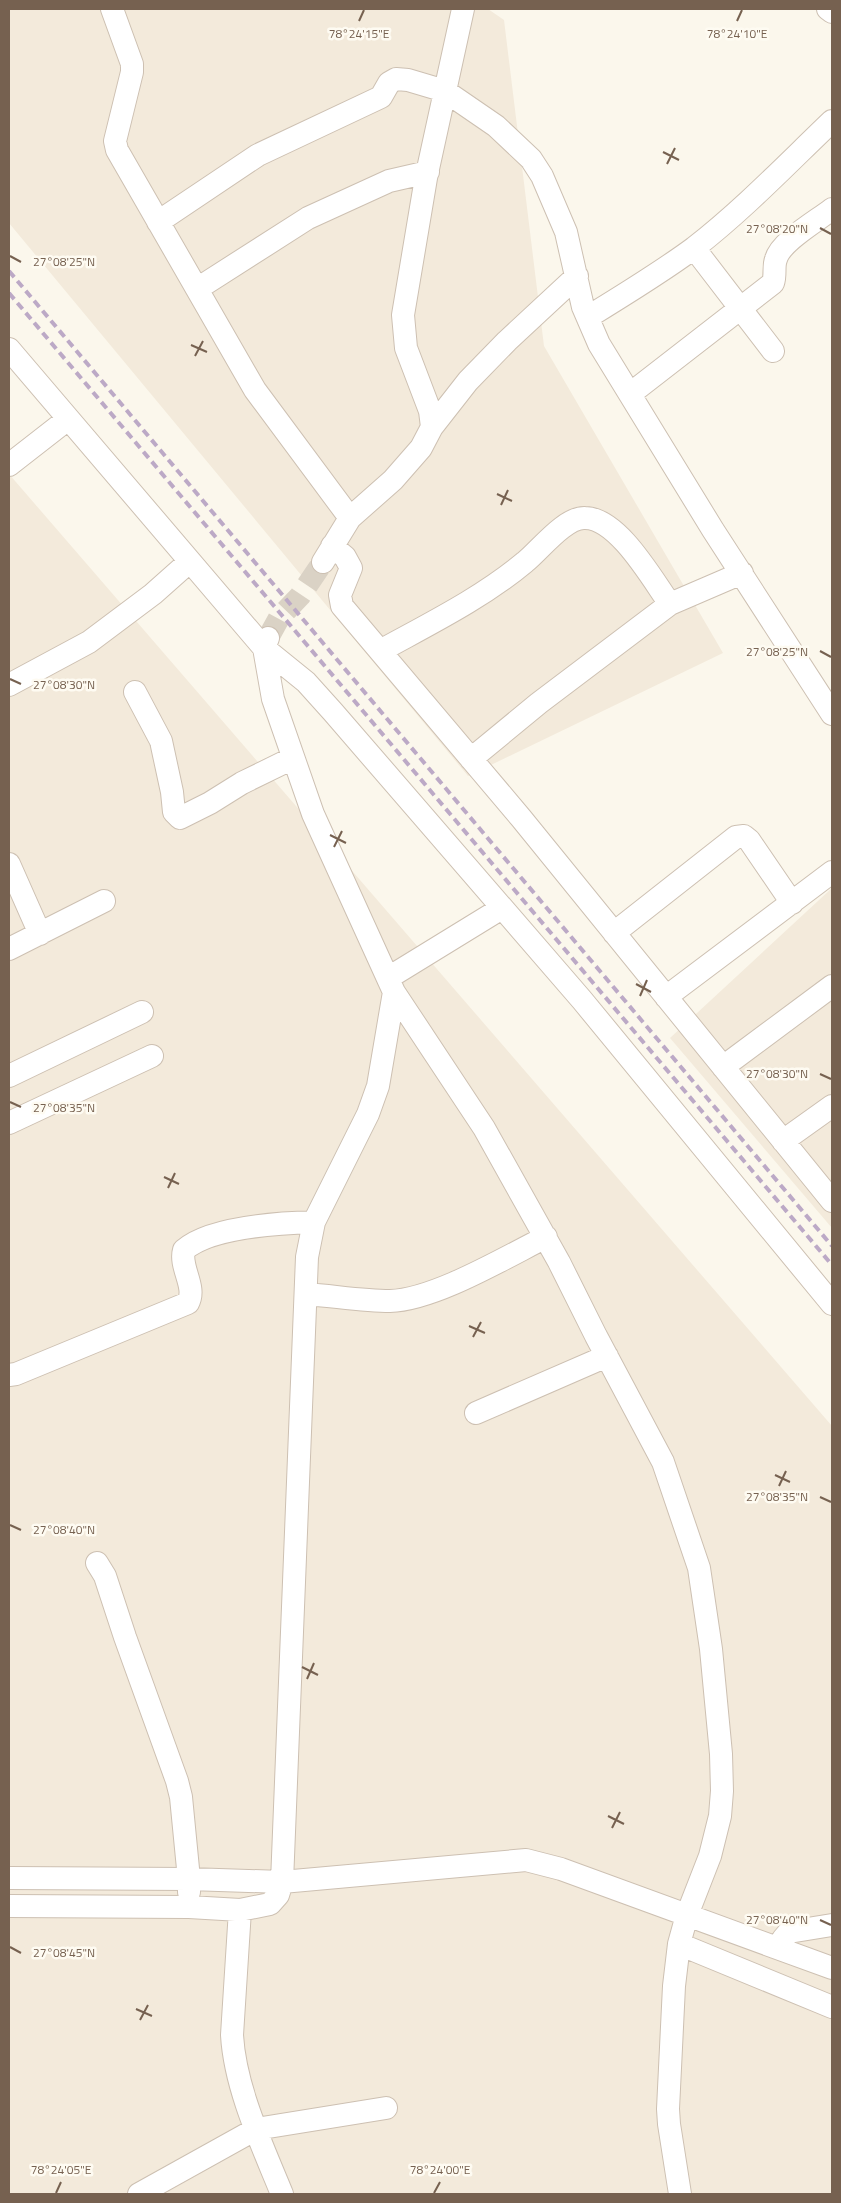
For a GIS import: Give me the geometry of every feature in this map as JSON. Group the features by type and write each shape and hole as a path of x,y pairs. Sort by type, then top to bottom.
{"street":[{"path":"112,9 132,64 132,72 115,141 117,150 255,390 350,518"},
{"path":"828,9 832,12"},
{"path":"432,427 430,412 406,348 403,332 404,315 428,172 460,10"},
{"path":"158,222 258,155 381,97 389,83 396,79 408,80 445,91 496,126 531,159 542,176 566,232 588,317 599,344 832,714"},
{"path":"588,317 694,248 725,222 832,121"},
{"path":"196,288 316,214 389,180 428,172"},
{"path":"630,394 774,282 776,257 786,245 832,209"},
{"path":"694,248 773,351"},
{"path":"577,276 507,341 474,375 432,427 421,448 393,480 350,518 327,554 345,557 351,568 340,595 342,606 521,818 832,1201"},
{"path":"9,348 189,562 306,682 582,1000 832,1304"},
{"path":"9,465 68,419"},
{"path":"380,651 510,575 551,538 573,521 584,517 599,521 614,530 670,604"},
{"path":"9,685 89,642 153,594 189,562"},
{"path":"471,759 539,703 670,604 742,572"},
{"path":"266,643 273,700 313,814 391,985 484,1128 546,1237 663,1462 684,1519 699,1568 704,1592 721,1754 722,1792 720,1816 710,1856 687,1915 679,1944 674,1986 668,2082 669,2124 680,2194"},
{"path":"135,692 162,741 174,812 180,818 210,803 242,783 293,758"},
{"path":"614,933 736,837 744,836 749,840 792,903"},
{"path":"9,864 40,934"},
{"path":"666,997 832,872"},
{"path":"9,949 104,901"},
{"path":"9,1906 189,1907 240,1910 270,1904 278,1895 282,1882 307,1257 314,1222 368,1114 378,1086 391,985 502,908"},
{"path":"722,1066 832,986"},
{"path":"9,1076 142,1012"},
{"path":"9,1123 152,1056"},
{"path":"783,1141 832,1106"},
{"path":"9,1375 16,1374 188,1303 191,1298 190,1286 182,1256 184,1250 194,1243 229,1232 272,1224 314,1222"},
{"path":"306,1294 392,1301 410,1298 476,1273 546,1237"},
{"path":"476,1413 607,1356"},
{"path":"98,1562 105,1576 128,1647 177,1781 189,1878 189,1907"},
{"path":"9,1878 189,1878 282,1882 526,1860 561,1869 832,1968"},
{"path":"240,1910 232,2035 233,2054 256,2129 282,2194"},
{"path":"782,1949 784,1940 789,1932 832,1925"},
{"path":"679,1944 832,2007"},
{"path":"139,2194 256,2129 386,2108"}],"shaded area":[{"path":"9,9 488,9 504,20 544,346 723,653 468,776 9,223"},
{"path":"9,474 832,1426 832,2194 9,2194"},
{"path":"832,888 832,1228 670,1038"}],"tunnel":[{"path":"268,638 279,618 300,596 323,562"}],"railway":[{"path":"9,271 832,1246"},
{"path":"9,293 832,1265"}]}
